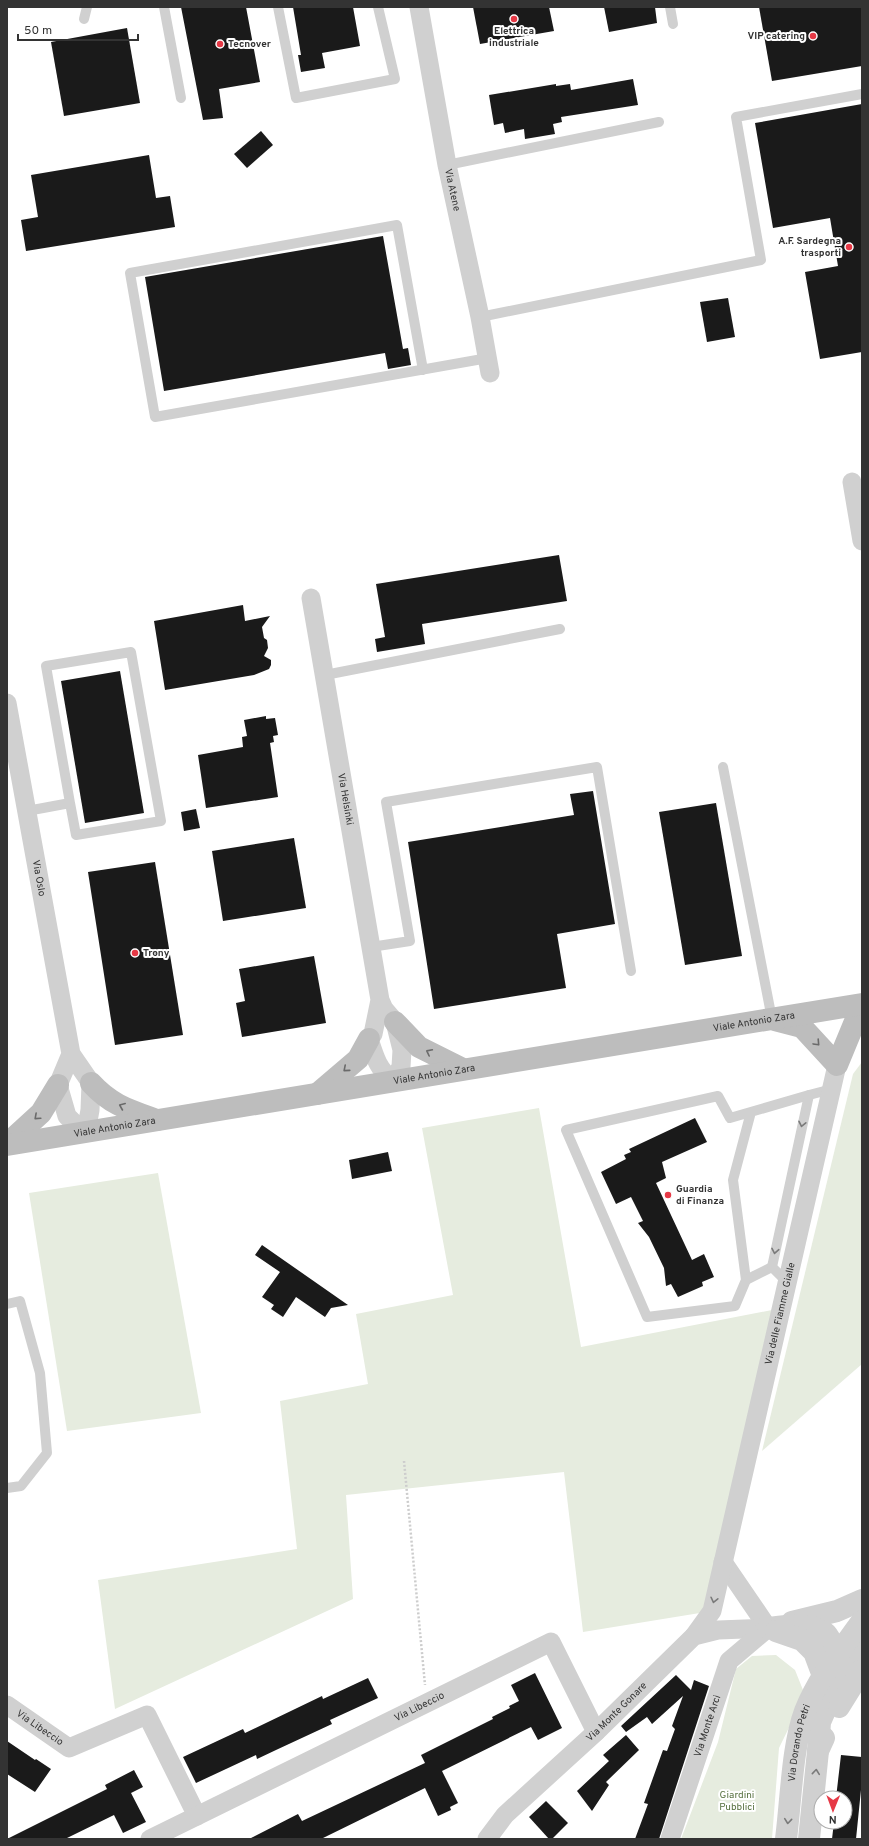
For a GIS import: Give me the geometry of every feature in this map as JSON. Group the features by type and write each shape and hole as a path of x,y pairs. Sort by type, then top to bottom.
{"main road":[{"name":"Viale Antonio Zara","path":"7,1144 862,1004"},
{"path":"772,1019 802,1027 837,1065 856,1019 862,1015"},
{"path":"395,1022 419,1047 463,1069"},
{"path":"317,1094 358,1059 370,1039"},
{"path":"91,1083 103,1096 119,1106 158,1120"},
{"path":"7,1144 41,1113 58,1085"}],"street":[{"name":"Via Atene","path":"418,7 447,165 480,317 489,366"},
{"path":"852,482 862,541"},
{"name":"Via Helsinki","path":"312,598 380,1000 384,1009 395,1022 402,1056 401,1067 393,1081"},
{"name":"Via Oslo","path":"7,703 71,1054 91,1083"},
{"name":"Via Helsinki","path":"370,1039 373,1034 380,1000"},
{"path":"370,1039 374,1056 382,1072 393,1081"},
{"path":"71,1054 58,1085 67,1116 86,1132 90,1110 91,1083"},
{"name":"Via delle Fiamme Gialle","path":"694,1636 712,1611 837,1065"},
{"path":"723,1562 768,1628 802,1640 814,1652 822,1676"},
{"path":"768,1628 837,1611 862,1600"},
{"name":"Via Dorando Petri","path":"786,1839 796,1748 805,1712 822,1676 862,1621"},
{"path":"694,1636 718,1630 803,1625 824,1632 832,1643 836,1656 848,1657 859,1655 862,1651"},
{"name":"Via Monte Arci","path":"670,1839 729,1661 768,1628"},
{"name":"Via Monte Gonare","path":"487,1839 505,1815 596,1732 694,1636"},
{"name":"Via Libeccio","path":"150,1839 551,1642 596,1732"},
{"name":"Via Dorando Petri","path":"809,1839 820,1722 842,1672 836,1656"},
{"name":"Via Dorando Petri","path":"818,1750 838,1708 862,1670"},
{"name":"Via Libeccio","path":"7,1705 69,1748 147,1715 197,1816"}],"lane":[{"path":"84,19 87,7"},
{"path":"164,7 181,98"},
{"path":"278,7 296,98 395,79 378,7"},
{"path":"670,7 674,24"},
{"path":"480,317 760,260 736,117 862,94"},
{"path":"447,165 659,122"},
{"path":"423,370 397,225 130,273 155,417 423,370 489,366"},
{"path":"325,675 560,630"},
{"path":"131,652 160,821 76,835 70,803 46,666 131,652"},
{"path":"371,947 410,941 386,802 597,767 631,971"},
{"path":"722,767 772,1019"},
{"path":"27,811 70,803"},
{"path":"751,1112 733,1180 746,1280 735,1306 647,1317 566,1130 718,1096 730,1118 809,1095 832,1089"},
{"path":"772,1267 809,1095"},
{"path":"772,1267 788,1282"},
{"path":"746,1280 772,1267"},
{"path":"7,1304 20,1302 31,1336 40,1372 47,1453 21,1486 7,1488"}],"path":[{"path":"404,1461 426,1704"}],"green space":[{"path":"862,1062 862,1364 762,1451 853,1074"},
{"path":"539,1108 581,1347 772,1310 706,1612 583,1632 564,1472 346,1495 353,1599 115,1709 98,1580 297,1549 280,1401 368,1384 356,1314 453,1295 422,1128"},
{"path":"158,1173 201,1413 67,1431 29,1193"},
{"name":"Giardini Pubblici","path":"776,1655 795,1670 805,1695 779,1748 772,1839 681,1839 718,1742 736,1669 752,1656"}],"building":[{"name":"Tecnover","path":"181,7 246,7 260,82 219,89 223,118 203,120"},
{"path":"293,7 353,7 360,46 322,53 325,68 301,72 298,55 301,55"},
{"name":"Elettrica industriale","path":"473,7 549,7 554,31 480,44"},
{"path":"604,7 655,7 657,23 609,32"},
{"name":"VIP catering","path":"759,7 862,7 862,66 772,81"},
{"path":"127,28 140,103 64,116 51,42"},
{"path":"633,79 638,105 561,117 562,122 553,124 555,134 525,139 524,129 505,133 503,123 494,125 489,95 556,84 556,86 570,84 571,90"},
{"name":"A.F. Sardegna trasporti","path":"862,104 862,352 820,359 805,272 838,266 830,218 773,228 755,123"},
{"path":"261,131 273,145 247,168 234,154"},
{"path":"149,155 156,198 170,196 175,227 26,251 21,220 38,217 31,175"},
{"path":"383,236 403,349 408,348 411,365 388,369 385,353 164,391 145,277"},
{"path":"728,298 735,337 707,342 700,302"},
{"path":"559,555 567,601 422,624 425,644 377,652 375,639 385,637 376,584"},
{"path":"243,605 245,621 270,616 262,627 264,638 267,640 268,648 264,656 271,660 269,669 254,675 165,690 154,621"},
{"path":"120,671 144,813 85,823 61,681"},
{"path":"266,716 266,719 275,718 278,735 273,736 274,742 270,743 278,797 206,808 198,755 243,747 242,737 247,736 244,720"},
{"path":"593,791 615,924 557,934 566,988 434,1009 408,842 574,815 570,794"},
{"path":"716,803 742,956 685,965 659,812"},
{"path":"196,809 200,828 184,831 181,812"},
{"path":"294,838 306,908 223,921 212,851"},
{"name":"Trony","path":"155,862 183,1035 115,1045 88,872"},
{"path":"314,956 326,1023 242,1037 236,1003 245,1001 239,969"},
{"name":"Guardia di Finanza","path":"695,1118 707,1142 662,1162 666,1178 656,1183 692,1260 704,1254 714,1277 702,1282 703,1286 678,1297 671,1284 666,1286 664,1268 649,1237 638,1223 643,1221 631,1197 616,1204 601,1172 626,1159 624,1155 631,1152 629,1149"},
{"path":"388,1152 392,1171 352,1179 349,1160"},
{"path":"262,1245 348,1305 331,1308 325,1317 296,1297 283,1317 271,1309 274,1305 262,1297 280,1272 255,1255"},
{"path":"535,1673 562,1728 538,1740 531,1727 442,1771 458,1803 450,1807 451,1810 438,1816 425,1788 321,1839 249,1839 298,1814 302,1821 425,1763 421,1755 493,1719 492,1717 510,1708 509,1706 519,1701 511,1685"},
{"path":"676,1675 691,1690 694,1680 709,1686 659,1839 635,1839 648,1804 644,1803 663,1750 667,1751 675,1729 672,1726 683,1696 652,1724 647,1717 626,1732 621,1726"},
{"path":"368,1678 378,1698 330,1720 332,1724 257,1759 256,1755 196,1783 183,1757 243,1729 245,1733 322,1696 323,1699"},
{"path":"626,1735 639,1750 606,1782 609,1785 592,1811 577,1791 609,1761 603,1755"},
{"path":"7,1741 51,1769 35,1792 7,1774"},
{"path":"841,1755 862,1757 862,1780 856,1839 832,1839 833,1830 853,1830 853,1790 837,1790"},
{"path":"134,1770 143,1787 131,1793 146,1822 123,1833 114,1815 65,1839 7,1839 107,1789 105,1785"},
{"path":"546,1801 568,1823 552,1839 549,1839 529,1817"}],"place":[{"name":"Elettrica industriale","path":"514,19"},
{"name":"VIP catering","path":"813,36"},
{"name":"Tecnover","path":"220,44"},
{"name":"A.F. Sardegna trasporti","path":"849,247"},
{"name":"Trony","path":"135,953"},
{"name":"Guardia di Finanza","path":"668,1195"}]}
